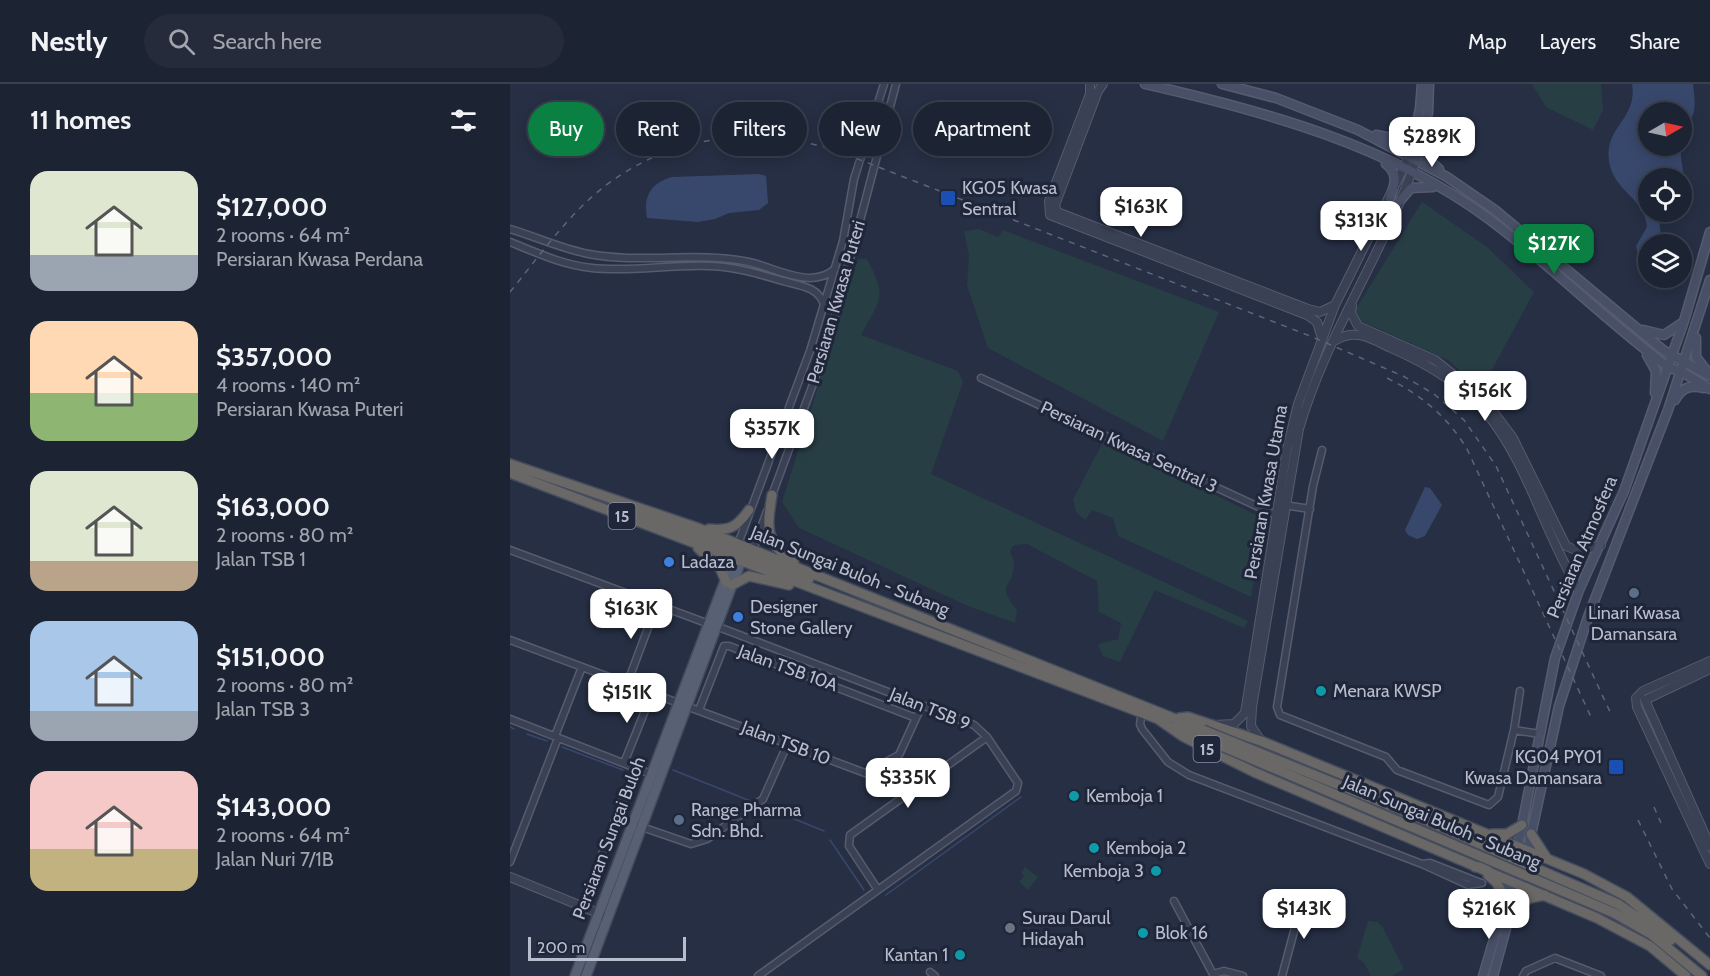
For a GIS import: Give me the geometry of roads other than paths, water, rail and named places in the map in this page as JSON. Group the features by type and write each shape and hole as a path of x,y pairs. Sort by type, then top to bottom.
{"highway":[{"name":"Jalan Sungai Buloh - Subang","path":"510,464 698,528 737,554"},
{"name":"Jalan Sungai Buloh - Subang","path":"510,473 692,543 737,554 848,602 1158,719 1201,733 1407,813 1618,904 1710,966"},
{"path":"596,495 737,554 750,552 757,560 985,651 991,656"},
{"path":"772,495 769,534 783,555 807,572"},
{"path":"698,528 731,529 739,524 749,510"},
{"path":"692,543 714,561 723,571 729,584 749,576 760,576 839,603 848,602"},
{"name":"Jalan Sungai Buloh - Subang","path":"750,552 807,572 1175,718 1201,733 1584,899 1651,934 1702,976"},
{"name":"Jalan Sungai Buloh - Subang","path":"1175,718 1188,717 1261,741 1551,860 1627,897 1710,966"},
{"name":"Jalan Sungai Buloh - Subang","path":"1158,719 1184,737 1254,772 1597,918 1650,946 1686,976"},
{"path":"1484,833 1507,834 1522,825"},
{"path":"1510,911 1530,898 1545,895 1539,874 1551,860 1539,850 1531,834"},
{"path":"1473,867 1491,864 1496,860 1500,848 1497,838"},
{"name":"Jalan Sungai Buloh - Subang","path":"1484,871 1496,882 1506,899"}],"main road":[{"path":"1145,84 1251,110 1352,144 1440,187 1489,219 1642,348 1668,367 1682,372 1710,389"},
{"path":"1222,84 1276,98 1358,130 1447,177 1495,210 1636,328 1672,355 1710,375"},
{"name":"Persiaran Kwasa Utama","path":"1412,158 1422,84"},
{"name":"Persiaran Kwasa Utama","path":"1412,158 1428,113 1429,84"},
{"path":"1428,113 1424,153 1447,177"},
{"path":"1358,130 1401,140 1416,127"},
{"path":"1377,156 1394,173 1396,180 1390,198"},
{"path":"1398,203 1411,188 1440,187"},
{"name":"Persiaran Atmosfera","path":"1514,882 1522,848 1522,825 1555,658 1579,590 1624,491 1684,321 1710,232"},
{"name":"Persiaran Atmosfera","path":"1522,848 1531,834 1559,706 1588,617 1682,372 1710,280"},
{"path":"1636,328 1664,335 1684,321"},
{"path":"1697,326 1696,357 1710,375"},
{"path":"1642,348 1656,372 1654,406"},
{"path":"1668,410 1684,389 1694,386 1710,389"},
{"name":"Persiaran Sungai Buloh","path":"575,976 637,825 729,584 737,554 750,552"},
{"name":"Persiaran Sungai Buloh","path":"637,825 651,774 682,704"},
{"path":"1483,976 1506,899 1514,882"},
{"path":"1493,976 1510,911 1514,882"},
{"name":"Persiaran Sungai Buloh","path":"586,976 602,914"}],"street":[{"name":"Persiaran Kwasa Puteri","path":"737,554 749,510 810,351 843,241 854,179 884,84"},
{"name":"Persiaran Kwasa Puteri","path":"750,552 827,346 896,84"},
{"path":"1090,84 1090,94 1049,201 1053,213 1307,315 1317,322 1322,336"},
{"path":"1053,213 1098,91 1103,84"},
{"name":"Persiaran Kwasa Utama","path":"1212,725 1233,724 1245,713 1278,516 1283,505 1305,406 1352,299 1398,203 1412,158"},
{"name":"Persiaran Kwasa Utama","path":"1261,741 1251,726 1251,714 1298,404 1335,305 1390,198 1408,171"},
{"path":"1053,213 1308,309 1320,312 1335,305"},
{"path":"510,229 588,254 619,258 727,259 749,262 805,278 827,277 835,269"},
{"path":"510,242 559,262 592,268 633,270 710,266 748,271 811,288 821,298 824,305"},
{"path":"1352,299 1351,313 1358,326 1435,360 1471,389 1495,414 1513,438 1566,546 1578,551 1601,544"},
{"path":"1335,341 1349,334 1363,335 1419,360 1466,393 1488,416 1506,442 1579,590"},
{"name":"Persiaran Kwasa Sentral 3","path":"981,378 1278,516"},
{"path":"1322,450 1277,707 1280,715 1386,757 1397,770 1414,778 1489,805 1498,797 1514,730 1520,691"},
{"path":"1283,505 1310,509"},
{"name":"Jalan TSB 9","path":"510,550 974,725 987,737 1018,783 1016,791 758,976"},
{"path":"627,684 657,604"},
{"name":"Jalan TSB 10","path":"510,641 699,710 787,745 869,772 898,755 922,705"},
{"name":"Jalan TSB 10A","path":"699,710 724,646 729,646 916,718"},
{"path":"1636,698 1643,691 1710,661"},
{"path":"510,862 582,667"},
{"path":"1636,698 1645,700 1710,669"},
{"path":"624,763 652,693"},
{"path":"1636,698 1637,707 1710,864"},
{"path":"1645,700 1710,846"},
{"path":"1142,712 1140,724 1142,729 1168,762 1177,769 1422,864 1468,885 1482,883 1430,863 1422,864"},
{"path":"510,719 651,774"},
{"path":"1514,730 1540,734"},
{"path":"878,890 849,846 850,836 987,737"},
{"path":"637,825 691,844 707,839 763,799 787,745"},
{"path":"582,906 635,768"},
{"path":"510,877 602,914"},
{"path":"1282,976 1303,898"},
{"path":"1174,901 1213,975 1221,970 1243,976"},
{"path":"1523,976 1526,971 1555,958 1601,976"}],"water":[{"path":"1632,84 1693,84 1695,106 1692,117 1692,102 1638,102 1638,156 1681,156 1682,168 1638,168 1638,205 1616,180 1609,161 1611,140 1626,115 1633,96"},
{"path":"759,174 766,176 768,203 759,210 729,213 715,219 698,222 647,218 646,203 650,191 659,183 672,177"},
{"path":"1646,222 1659,222 1661,234 1643,234 1647,227"},
{"path":"1425,487 1430,488 1442,505 1425,536 1417,539 1408,535 1405,530"}],"waterway":[{"path":"510,727 514,729"},
{"path":"527,734 547,741"},
{"path":"562,747 623,770"},
{"path":"673,770 753,802"},
{"path":"886,895 1021,797"},
{"path":"765,807 824,831"},
{"path":"830,840 864,890"}],"railway":[{"path":"510,292 582,206 621,175 650,159 680,147 711,140 743,137 776,138 808,143 840,152 1310,336 1403,376 1434,394 1464,420 1496,466 1611,714"},
{"path":"1387,378 1422,399 1451,426 1467,449 1591,717"},
{"path":"1654,807 1661,823"},
{"path":"1638,820 1672,889 1710,938"}],"place":[{"name":"KG05 Kwasa Sentral","path":"948,198"},
{"name":"Ladaza","path":"669,562"},
{"name":"Linari Kwasa Damansara","path":"1634,593"},
{"name":"Designer Stone Gallery","path":"738,617"},
{"name":"Menara KWSP","path":"1321,691"},
{"name":"KG04 PY01 Kwasa Damansara","path":"1616,767"},
{"name":"Kemboja 1","path":"1074,796"},
{"name":"Range Pharma Sdn. Bhd.","path":"679,820"},
{"name":"Kemboja 2","path":"1094,848"},
{"name":"Kemboja 3","path":"1156,871"},
{"name":"Surau Darul Hidayah","path":"1010,928"},
{"name":"Blok 16","path":"1143,933"},
{"name":"Kantan 1","path":"960,955"}]}
